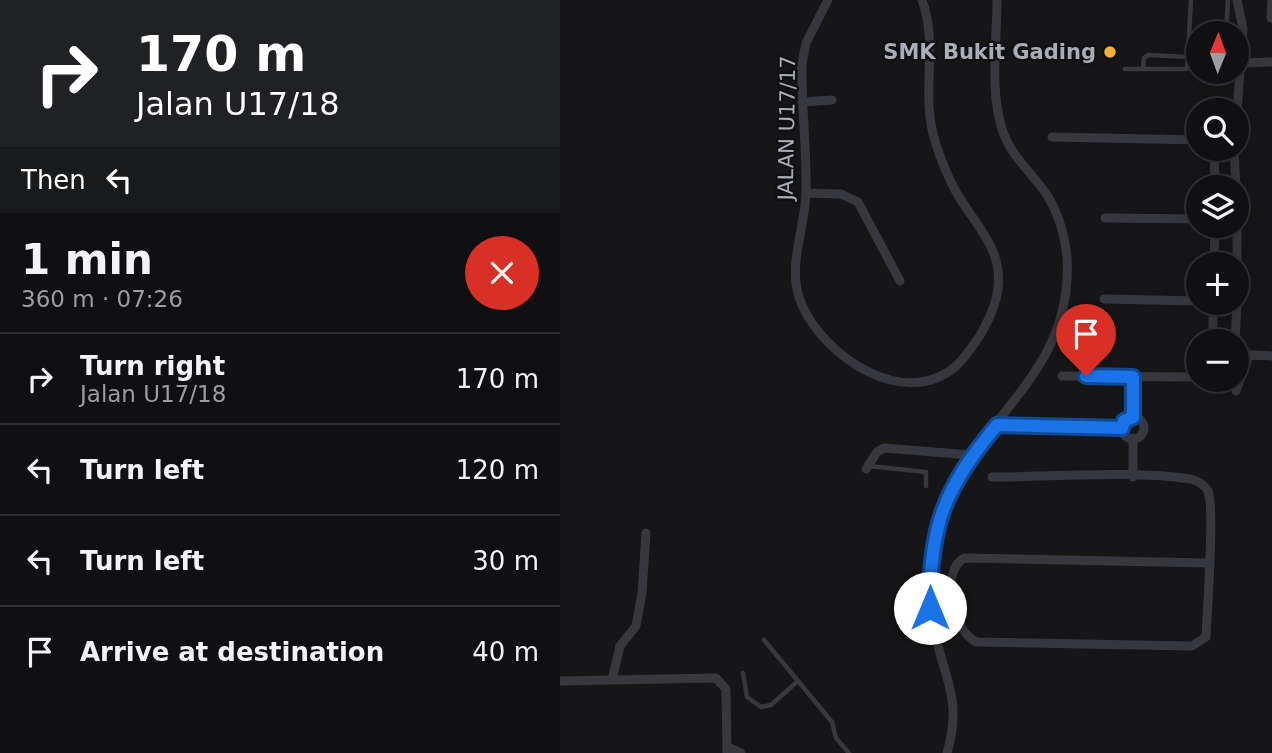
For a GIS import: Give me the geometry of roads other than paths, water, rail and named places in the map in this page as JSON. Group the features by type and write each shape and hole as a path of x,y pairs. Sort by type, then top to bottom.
{"street":[{"name":"JALAN U17/17","path":"828,0 806,43 802,64 807,193 794,271 801,304 817,333 840,357 867,373 915,381 937,378 956,366 972,348 990,317 998,289 996,254 955,190 934,141 927,102 930,39 922,0"},
{"path":"947,753 955,712 930,608 930,559 939,517 954,482 971,455 1035,375 1053,341 1066,287 1067,256 1061,228 1045,191 1003,135 995,103 997,0"},
{"path":"1237,0 1241,21"},
{"path":"1271,18 1272,0"},
{"path":"1250,63 1272,62"},
{"path":"802,102 832,100"},
{"path":"1052,136 1186,139"},
{"path":"807,193 841,194 858,202 900,281"},
{"path":"1105,218 1186,219"},
{"path":"1104,299 1186,301"},
{"path":"1249,356 1272,356"},
{"path":"1062,376 1186,377"},
{"path":"1133,377 1133,417"},
{"path":"1133,417 1140,419 1143,426 1142,433 1133,439 1124,434 1122,428 1124,421 1133,417"},
{"path":"997,425 1122,428"},
{"path":"1133,439 1133,477"},
{"path":"867,467 877,452 884,449 971,455"},
{"path":"992,477 1133,477 1194,480 1203,485 1210,501 1206,637 1192,646 977,642 961,632 952,598 953,571 957,562 964,558 1208,563"},
{"path":"612,680 620,646 636,626 642,593 646,533"},
{"path":"560,681 710,677 722,681 726,689 727,750 741,753"}],"lane":[{"path":"1190,21 1191,0"},
{"path":"1227,21 1228,0"},
{"path":"1143,69 1144,58 1148,55 1186,57"},
{"path":"1125,69 1186,68"},
{"path":"867,467 926,472 926,486"},
{"path":"764,640 832,722 836,738 849,753"},
{"path":"743,673 747,697 761,707 771,705 798,681"}],"place":[{"name":"SMK Bukit Gading","path":"1110,52"}]}
